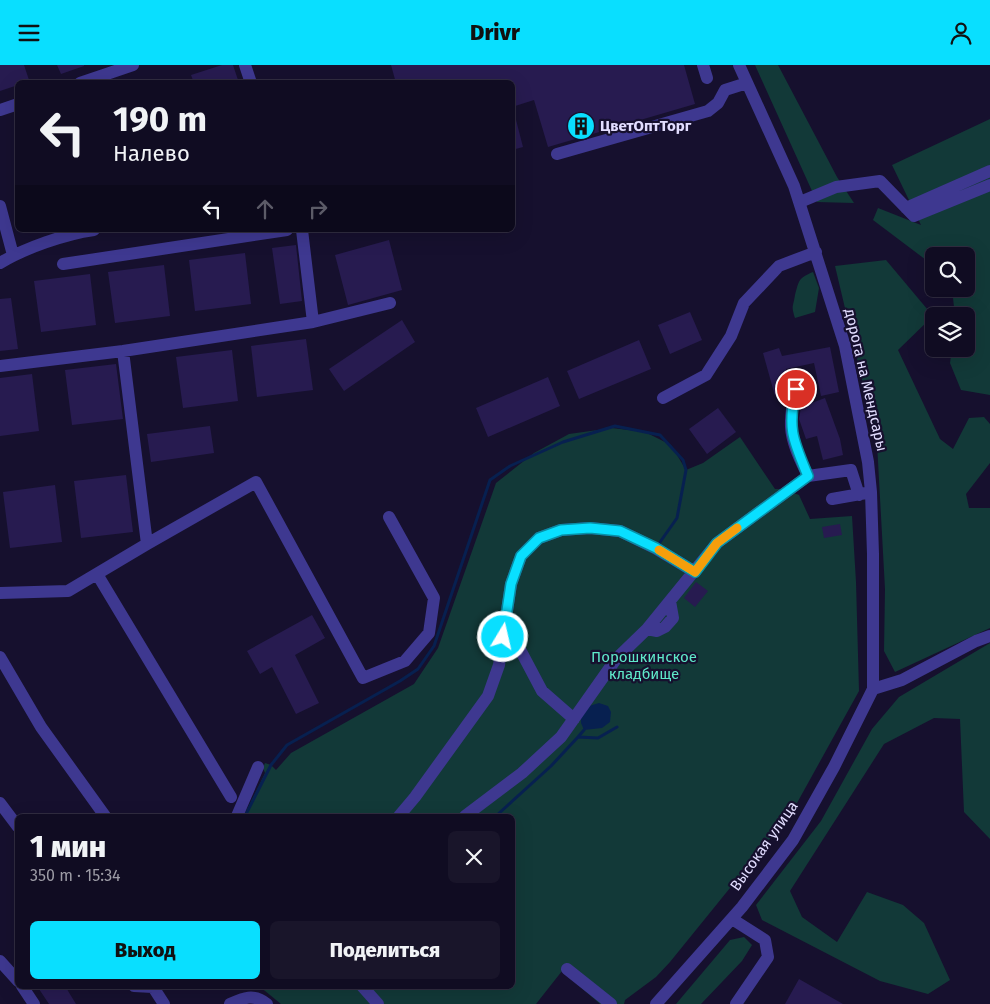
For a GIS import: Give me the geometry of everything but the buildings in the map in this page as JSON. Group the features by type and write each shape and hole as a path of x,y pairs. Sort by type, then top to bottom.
{"street":[{"path":"89,80 132,65"},
{"path":"245,65 250,80"},
{"path":"703,65 707,78"},
{"name":"дорога на Мендсары","path":"739,65 788,170 800,202 845,346 866,454 865,493 873,689"},
{"path":"557,154 708,111 718,103 725,90 747,83"},
{"path":"0,109 15,105"},
{"path":"906,208 990,171"},
{"path":"800,202 836,187 880,181 914,216 990,185"},
{"path":"0,206 13,255"},
{"path":"0,263 13,255 83,232"},
{"path":"62,264 274,232"},
{"path":"302,232 313,322"},
{"path":"663,399 706,375 731,336 744,303 778,266 816,252"},
{"path":"0,366 123,351 313,322 390,303"},
{"path":"123,351 146,544"},
{"path":"793,376 796,389 792,407 791,428 794,443 808,476"},
{"path":"468,814 522,773 561,737 616,659 647,629 657,631 671,622 673,618 670,601 717,543 808,476 851,470 865,493 832,499"},
{"path":"0,593 68,591 146,544 256,482 363,678 405,661 429,633 434,598 389,517"},
{"path":"401,814 488,696 499,665 511,584 521,556 539,538 561,530 590,528 620,531 656,548 695,572"},
{"path":"96,574 231,797"},
{"path":"506,623 542,691 574,719"},
{"path":"873,689 902,680 976,641 990,636"},
{"path":"0,657 41,727 104,814"},
{"name":"Высокая улица","path":"656,1004 732,919 792,840 834,767 873,689"},
{"path":"238,814 258,767"},
{"path":"0,803 15,823"},
{"path":"732,919 765,940 768,957 736,1004"},
{"path":"0,961 15,978"},
{"path":"567,969 611,1004"},
{"path":"24,989 34,1004"},
{"path":"154,989 164,1004"},
{"path":"365,989 378,1004"},
{"path":"230,1004 248,990 267,1004"}],"green space":[{"path":"755,65 778,65 837,177 854,203 817,202"},
{"path":"990,119 990,395 961,390 950,363 951,357 975,357 975,307 954,307 953,297 975,297 975,247 925,247 925,259 873,220 878,208 921,225 892,165"},
{"path":"886,260 925,307 925,324 898,350 940,439 953,449 969,418 984,417 990,424 990,463 966,494 969,508 990,508 990,628 895,672 884,651 885,589 877,443 835,266"},
{"path":"813,272 819,288 815,312 795,318 793,307 798,283 804,276"},
{"name":"Порошкинское кладбище","path":"612,428 645,432 671,445 686,470 703,463 740,437 775,489 789,489 791,492 799,495 810,519 852,516 859,691 797,803 777,830 670,962 656,977 625,1000 624,1004 600,1004 562,971 536,1004 281,1004 263,989 515,989 515,814 245,814 265,773 263,768 265,763 271,765 276,770 291,753 414,684 438,648 496,483 534,453 569,434"},
{"path":"990,643 990,839 964,812 960,719 934,718 884,744 790,891 802,917 837,942 867,892 903,905 924,923 950,980 928,994 880,981 762,920 756,905 821,821 872,729 899,697"},
{"path":"744,937 752,945 742,961 701,1004 676,1004 730,940"}],"water":[{"path":"599,703 608,706 611,712 610,722 602,728 584,730 581,723 581,715 589,706"}],"waterway":[{"path":"246,814 271,765 287,745 418,669 434,646 490,480 510,466 563,442 615,426 660,435 683,460 686,470 677,518 658,545"},
{"path":"498,814 551,766 578,737 598,738 617,727"},
{"path":"578,737 584,730"}],"slow traffic":[{"path":"659,550 695,572 717,543 737,528"}],"place":[{"name":"ЦветОптТорг","path":"581,126"}],"route":[{"path":"503,637 511,584 521,556 539,538 561,530 590,528 620,531 656,548 695,572 717,543 808,476 794,443 791,428 792,407 796,389"}]}
